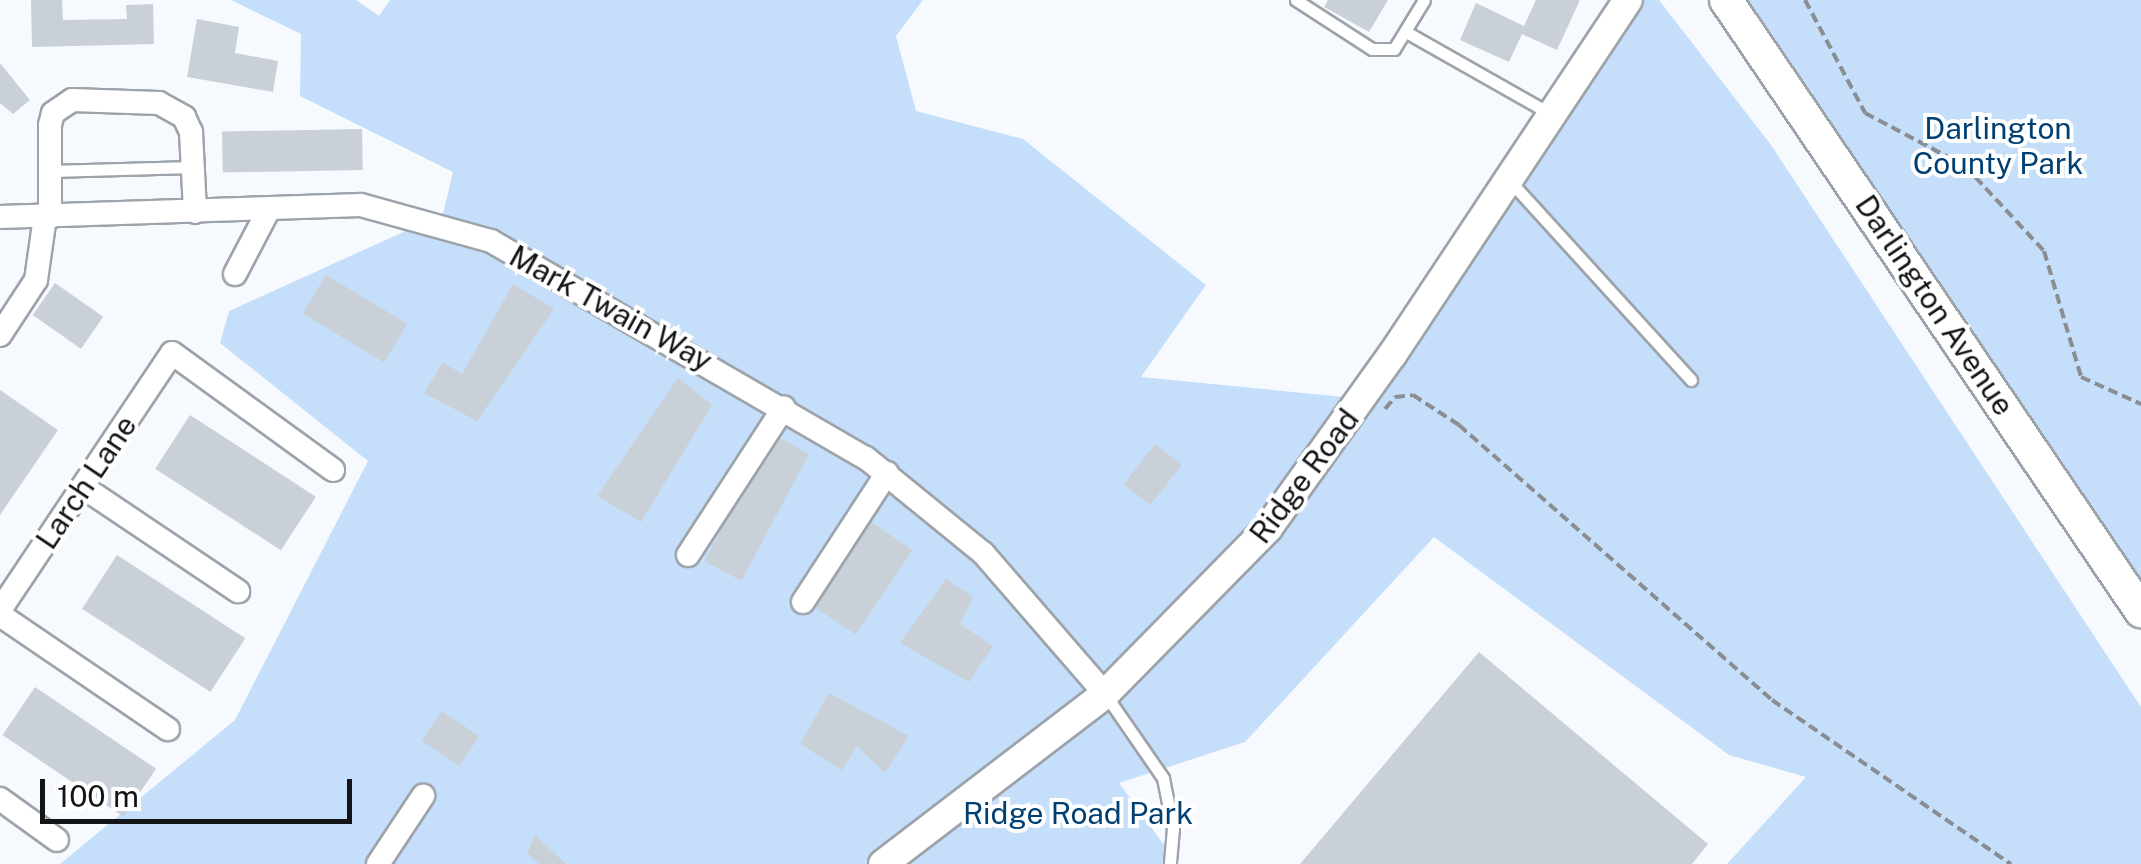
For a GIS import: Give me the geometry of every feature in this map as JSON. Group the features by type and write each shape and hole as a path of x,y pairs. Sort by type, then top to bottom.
{"main road":[{"name":"Darlington Avenue","path":"1726,0 2141,611"}],"street":[{"name":"Ridge Road","path":"884,864 1105,694 1268,528 1628,0"},
{"path":"0,335 36,280 48,217 53,113 72,100 173,107 191,132 194,212"},
{"name":"Mark Twain Way","path":"0,217 360,205 492,242 784,407 888,473 983,553 1105,694"},
{"path":"235,274 269,209"},
{"name":"Larch Lane","path":"0,613 172,354 333,470"},
{"path":"688,555 784,407"},
{"path":"804,602 888,473"},
{"path":"83,487 238,591"},
{"path":"0,613 168,729"},
{"path":"378,864 423,796"},
{"path":"0,799 57,840"}],"lane":[{"path":"1296,0 1372,50 1394,48 1424,0"},
{"path":"1406,32 1550,114"},
{"path":"50,171 193,167"},
{"path":"1507,178 1691,380"},
{"path":"1105,694 1162,778 1173,828 1170,864"}],"path":[{"path":"1805,0 1865,112 1965,166 2044,250 2082,377 2141,404"},
{"path":"1374,423 1395,397 1413,395 1460,425 1772,700 2012,864"}],"green space":[{"name":"Ridge Road Park","path":"231,0 356,0 379,16 390,0 923,0 896,36 916,111 1023,139 1206,285 1141,377 1355,398 1635,0 1659,0 1771,145 2141,707 2141,864 1727,864 1806,777 1729,755 1434,537 1245,742 1119,783 1164,845 1165,864 60,864 235,720 368,461 220,343 229,311 443,214 453,172 300,96 301,34"},
{"name":"Darlington County Park","path":"1726,0 2141,0 2141,611"}],"building":[{"path":"31,0 62,0 63,20 127,19 126,5 153,4 154,44 32,47"},
{"path":"1328,0 1388,0 1369,32 1324,7"},
{"path":"1536,0 1580,0 1557,50 1522,34 1509,62 1460,40 1476,3 1524,26"},
{"path":"197,19 239,27 235,53 278,61 273,92 187,77"},
{"path":"0,63 30,100 13,114 0,103"},
{"path":"362,129 363,170 223,172 222,131"},
{"path":"326,275 407,324 384,363 303,314"},
{"path":"55,283 103,317 81,349 33,315"},
{"path":"513,284 554,309 477,421 424,393 443,362 462,374"},
{"path":"678,378 712,405 641,522 597,496"},
{"path":"0,390 58,430 0,515"},
{"path":"190,415 316,497 281,550 155,469"},
{"path":"772,434 809,454 741,581 704,561"},
{"path":"1155,444 1182,465 1150,505 1124,484"},
{"path":"871,522 912,550 855,635 814,607"},
{"path":"117,555 245,638 210,692 82,609"},
{"path":"946,579 973,597 960,624 993,646 969,682 900,643"},
{"path":"1479,652 1708,844 1692,864 1300,864"},
{"path":"35,687 156,769 124,817 3,735"},
{"path":"829,693 909,736 885,773 857,746 842,770 800,744"},
{"path":"442,711 479,736 459,766 422,741"},
{"path":"535,835 566,864 539,864 527,853"}]}
